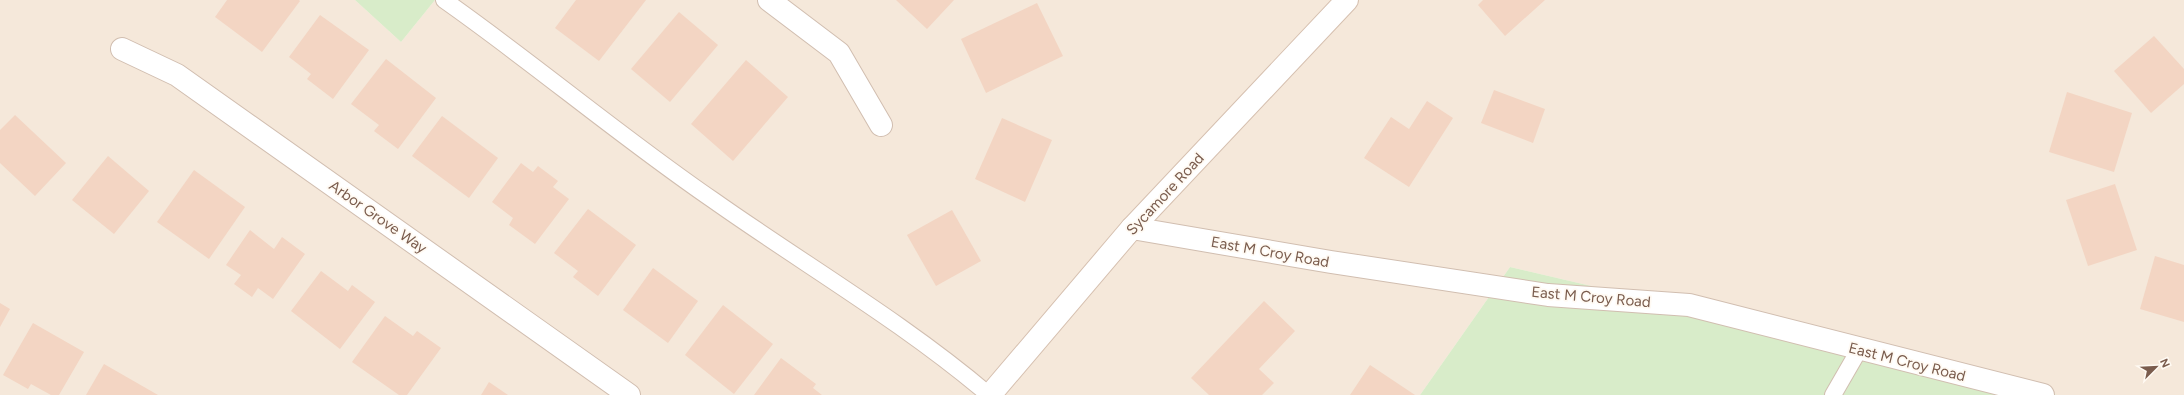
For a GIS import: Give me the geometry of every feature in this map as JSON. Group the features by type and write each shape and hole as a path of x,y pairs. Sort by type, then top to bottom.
{"street":[{"path":"769,0 839,53 881,125"},
{"name":"Sycamore Road","path":"990,395 1132,228 1347,0"},
{"name":"Arbor Grove Way","path":"122,48 177,75 629,395"},
{"name":"East M Croy Road","path":"1132,228 1331,262 1548,295 1689,305 1859,350 2043,395"}],"lane":[{"path":"444,0 625,137 713,201 879,311 954,366 990,395"},
{"path":"1833,395 1859,350"}],"shaded area":[{"path":"0,0 355,0 401,42 435,0 2184,0 2184,395 2057,395 1510,267 1420,395 0,395"}],"green space":[{"path":"355,0 435,0 401,42"},
{"path":"1510,267 2057,395 1420,395"}],"building":[{"path":"227,0 300,1 262,52 215,17"},
{"path":"576,0 646,0 599,61 555,28"},
{"path":"896,0 954,0 927,29"},
{"path":"1483,0 1545,0 1505,36 1478,5"},
{"path":"1037,3 1063,56 986,93 961,39"},
{"path":"679,12 718,45 670,102 631,69"},
{"path":"320,15 369,50 333,99 307,79 311,74 289,57"},
{"path":"2154,36 2184,69 2184,84 2151,113 2114,71"},
{"path":"386,59 436,98 398,149 374,131 379,125 351,104"},
{"path":"746,60 788,97 733,161 691,124"},
{"path":"1494,90 1545,109 1533,143 1481,123"},
{"path":"2067,92 2132,113 2114,172 2049,152"},
{"path":"1427,101 1453,118 1409,187 1364,158 1391,117 1409,129"},
{"path":"15,115 66,163 35,196 0,163 0,130"},
{"path":"442,116 498,158 469,198 412,156"},
{"path":"1002,118 1052,140 1025,202 975,179"},
{"path":"108,156 149,191 114,234 72,200"},
{"path":"521,163 533,172 538,166 558,181 553,187 569,199 535,244 509,225 513,218 492,202"},
{"path":"194,170 245,207 209,259 157,222"},
{"path":"2115,184 2137,250 2088,266 2066,200"},
{"path":"588,209 636,245 598,296 573,277 578,271 554,253"},
{"path":"952,210 981,261 936,286 907,235"},
{"path":"250,230 274,249 282,237 305,254 273,299 258,288 252,297 234,284 241,275 226,265"},
{"path":"2155,256 2184,265 2184,322 2140,309"},
{"path":"653,268 698,301 668,343 623,310"},
{"path":"321,271 348,291 352,285 375,302 340,349 291,311"},
{"path":"1264,301 1295,331 1259,369 1274,383 1262,395 1209,395 1191,378"},
{"path":"0,303 10,309 0,327"},
{"path":"723,305 773,344 734,394 685,355"},
{"path":"385,316 413,336 417,331 441,348 407,395 399,395 352,362"},
{"path":"33,323 84,352 59,395 51,395 31,384 28,389 3,375"},
{"path":"781,358 816,384 813,388 822,395 754,395"},
{"path":"104,364 158,395 86,395"},
{"path":"1370,365 1415,395 1350,395"},
{"path":"489,382 508,395 481,395"}]}
